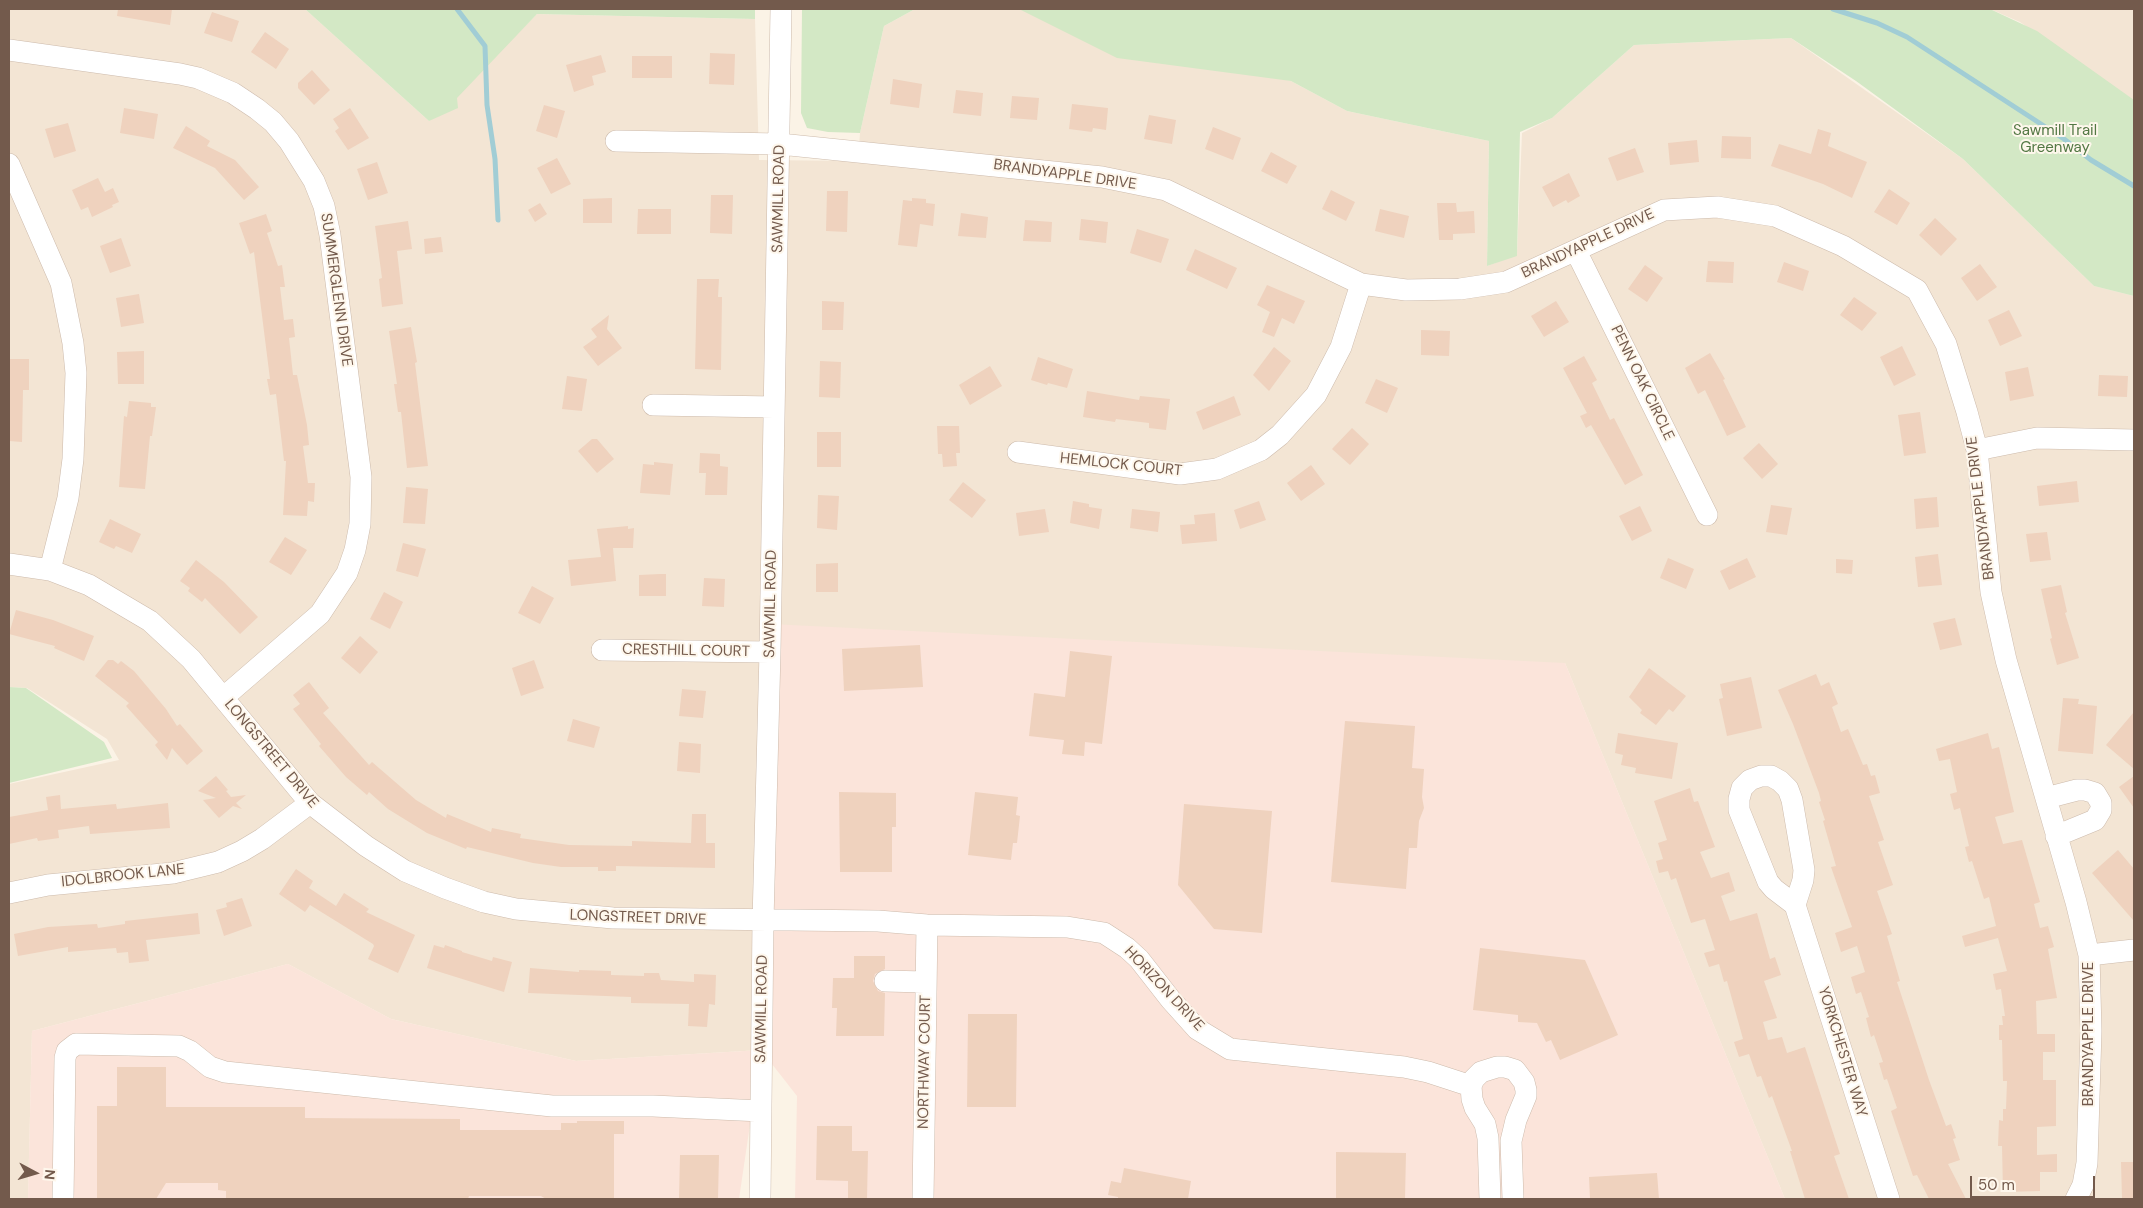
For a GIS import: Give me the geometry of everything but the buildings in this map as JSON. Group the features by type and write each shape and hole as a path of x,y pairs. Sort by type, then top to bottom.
{"street":[{"name":"SAWMILL ROAD","path":"760,1199 763,921 770,652 781,9"},
{"name":"SUMMERGLENN DRIVE","path":"9,50 180,74 198,78 233,93 273,122 307,168 324,206 335,271 361,477 360,524 355,550 347,573 335,594 320,614 224,697"},
{"name":"BRANDYAPPLE DRIVE","path":"616,141 780,144 1102,177 1166,190 1361,284 1406,290 1460,289 1506,282 1664,210 1717,207 1775,216 1843,246 1917,290 1946,344 1968,412 1977,450 1991,592 2006,660 2046,798 2088,955 2091,1031 2087,1163 2083,1185 2076,1199"},
{"path":"9,164 61,284 73,343 76,373 73,458 68,498 50,570"},
{"name":"PENN OAK CIRCLE","path":"1576,251 1707,515"},
{"name":"HEMLOCK COURT","path":"1018,452 1180,474 1217,468 1261,450 1280,435 1316,395 1341,347 1361,284"},
{"path":"653,405 774,407"},
{"path":"1977,450 2037,438 2134,440"},
{"name":"LONGSTREET DRIVE","path":"9,564 50,570 89,585 150,621 185,653 224,697 310,803 366,846 406,871 484,902 554,914 613,918 763,921"},
{"name":"CRESTHILL COURT","path":"602,650 770,652"},
{"path":"1761,776 1771,776 1780,781 1788,789 1792,800 1804,870 1804,880 1795,905 1778,893 1768,882 1739,810 1742,788 1750,780 1761,776"},
{"path":"2046,798 2077,790 2085,790 2095,794 2100,803 2101,810 2095,820 2056,836"},
{"name":"IDOLBROOK LANE","path":"9,893 48,885 173,872 218,862 262,839 310,803"},
{"name":"YORKCHESTER WAY","path":"1795,905 1889,1199"},
{"name":"HORIZON DRIVE","path":"763,921 870,921 927,925 1067,928 1104,933 1140,959 1171,1000 1197,1029 1230,1049 1404,1067 1428,1072 1471,1086"},
{"name":"NORTHWAY COURT","path":"923,1199 927,925"},
{"path":"2088,955 2134,950"},
{"path":"885,981 925,982"},
{"path":"63,1199 66,1058 67,1051 76,1044 179,1046 190,1051 210,1067 225,1072 552,1106 653,1106 760,1111"},
{"path":"1490,1199 1488,1138 1485,1124 1474,1108 1471,1086 1474,1078 1480,1072 1497,1067 1515,1070 1524,1082 1526,1096 1516,1120 1511,1140 1513,1199"}],"shaded area":[{"path":"9,9 305,9 429,121 537,14 755,19 759,160 858,161 860,133 884,26 915,9 1019,9 1291,81 1347,111 1489,141 1487,266 1517,255 1522,133 1552,118 1634,45 1791,38 1963,159 2094,286 2134,296 2134,1199 1785,1199 1565,663 761,1050 576,1061 391,1019 288,964 32,1031 28,1199 9,1199 9,784 119,760 107,739 27,688 9,687"},
{"path":"1990,9 2134,9 2134,101 2020,22"},
{"path":"770,624 1565,663 1785,1199 795,1199 797,1096 761,1050"},
{"path":"288,964 391,1019 576,1061 761,1050 739,1199 28,1199 32,1031"}],"green space":[{"path":"305,9 755,9 755,19 537,14 457,98 458,108 429,121"},
{"path":"802,9 915,9 884,26 860,133 828,132 807,128 801,113"},
{"name":"Sawmill Trail Greenway","path":"1019,9 1990,9 2037,31 2134,100 2134,296 2094,286 1963,159 1856,81 1791,38 1634,45 1552,118 1520,132 1517,256 1487,266 1489,141 1347,111 1291,81 1117,58"},
{"path":"9,687 26,688 104,742 112,758 9,783"}],"waterway":[{"path":"457,9 485,46 487,105 495,159 498,220"},
{"path":"1833,9 1877,23 1907,37 2064,139 2091,160 2134,186"}]}
